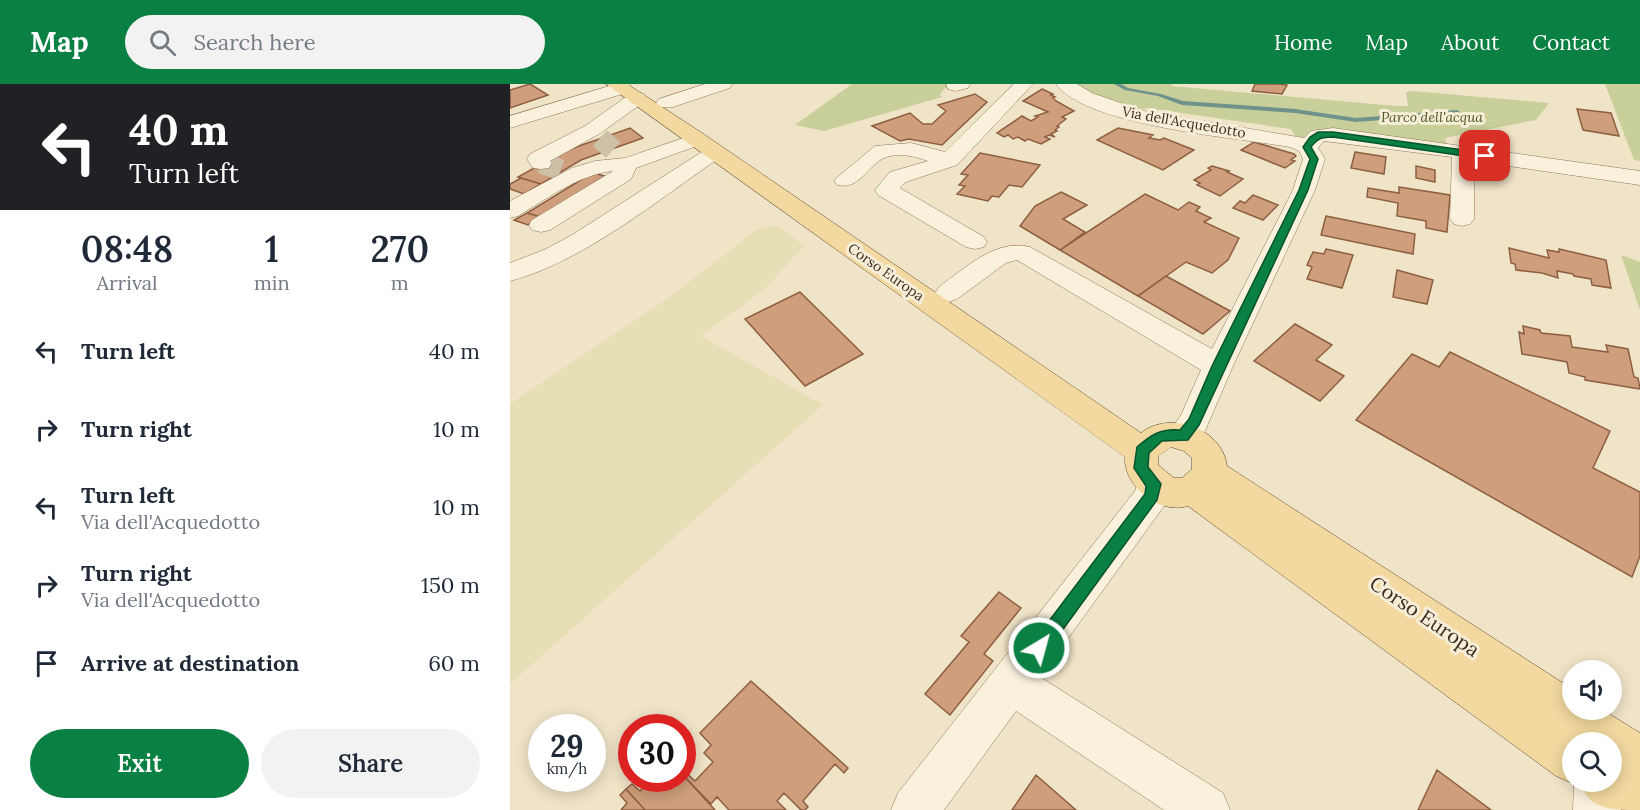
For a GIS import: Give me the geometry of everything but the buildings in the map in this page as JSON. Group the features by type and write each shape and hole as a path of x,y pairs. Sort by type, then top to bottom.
{"main road":[{"name":"Corso Europa","path":"628,89 666,103 948,293 1173,462"},
{"name":"Corso Europa","path":"628,89 707,146 1570,732"},
{"name":"Corso Europa","path":"1622,781 1640,808"}],"street":[{"path":"666,103 723,84"},
{"path":"975,242 886,190 898,177 949,160 1024,84"},
{"name":"Via dell'Acquedotto","path":"1065,84 1073,91 1101,106 1179,123 1274,137 1307,147"},
{"path":"510,122 628,89"},
{"path":"510,211 572,171 608,163 608,145 628,89"},
{"path":"915,810 1152,496 1173,462 1304,190 1314,159 1307,147 1318,135 1333,135 1640,178"},
{"path":"541,225 623,174 608,145"},
{"path":"541,164 538,159 608,145 655,154 707,146"},
{"path":"516,263 557,253 582,239 707,146"},
{"path":"845,180 882,150 911,149 949,160"},
{"path":"1462,153 1462,219"},
{"path":"948,293 998,257 1022,252 1218,366"},
{"path":"1012,684 1206,810"},
{"path":"1597,792 1597,810"}],"shaded area":[{"path":"777,225 804,246 765,289 701,336 823,405 510,684 510,404 670,297 756,230"}],"green space":[{"path":"852,84 949,84 940,94 942,97 824,131 795,125"},
{"name":"Parco dell'acqua","path":"1075,84 1172,84 1172,86 1396,106 1408,106 1406,92 1413,91 1549,103 1536,120 1445,138 1447,145 1307,138 1295,136 1291,129 1147,108 1128,110 1109,105"},
{"path":"1605,84 1640,84 1640,161 1634,160"},
{"path":"1621,255 1640,262 1640,310"}],"waterway":[{"path":"1117,84 1127,89 1159,95 1182,103 1295,111 1356,120 1457,112"}],"tunnel":[{"path":"600,138 613,150"},
{"path":"541,163 564,171"}],"route":[{"path":"1039,648 1152,496 1154,484 1141,468 1142,451 1159,437 1171,434 1183,436 1194,422 1218,366 1304,190 1314,159 1307,147 1313,139 1318,135 1333,135 1485,156"}]}
